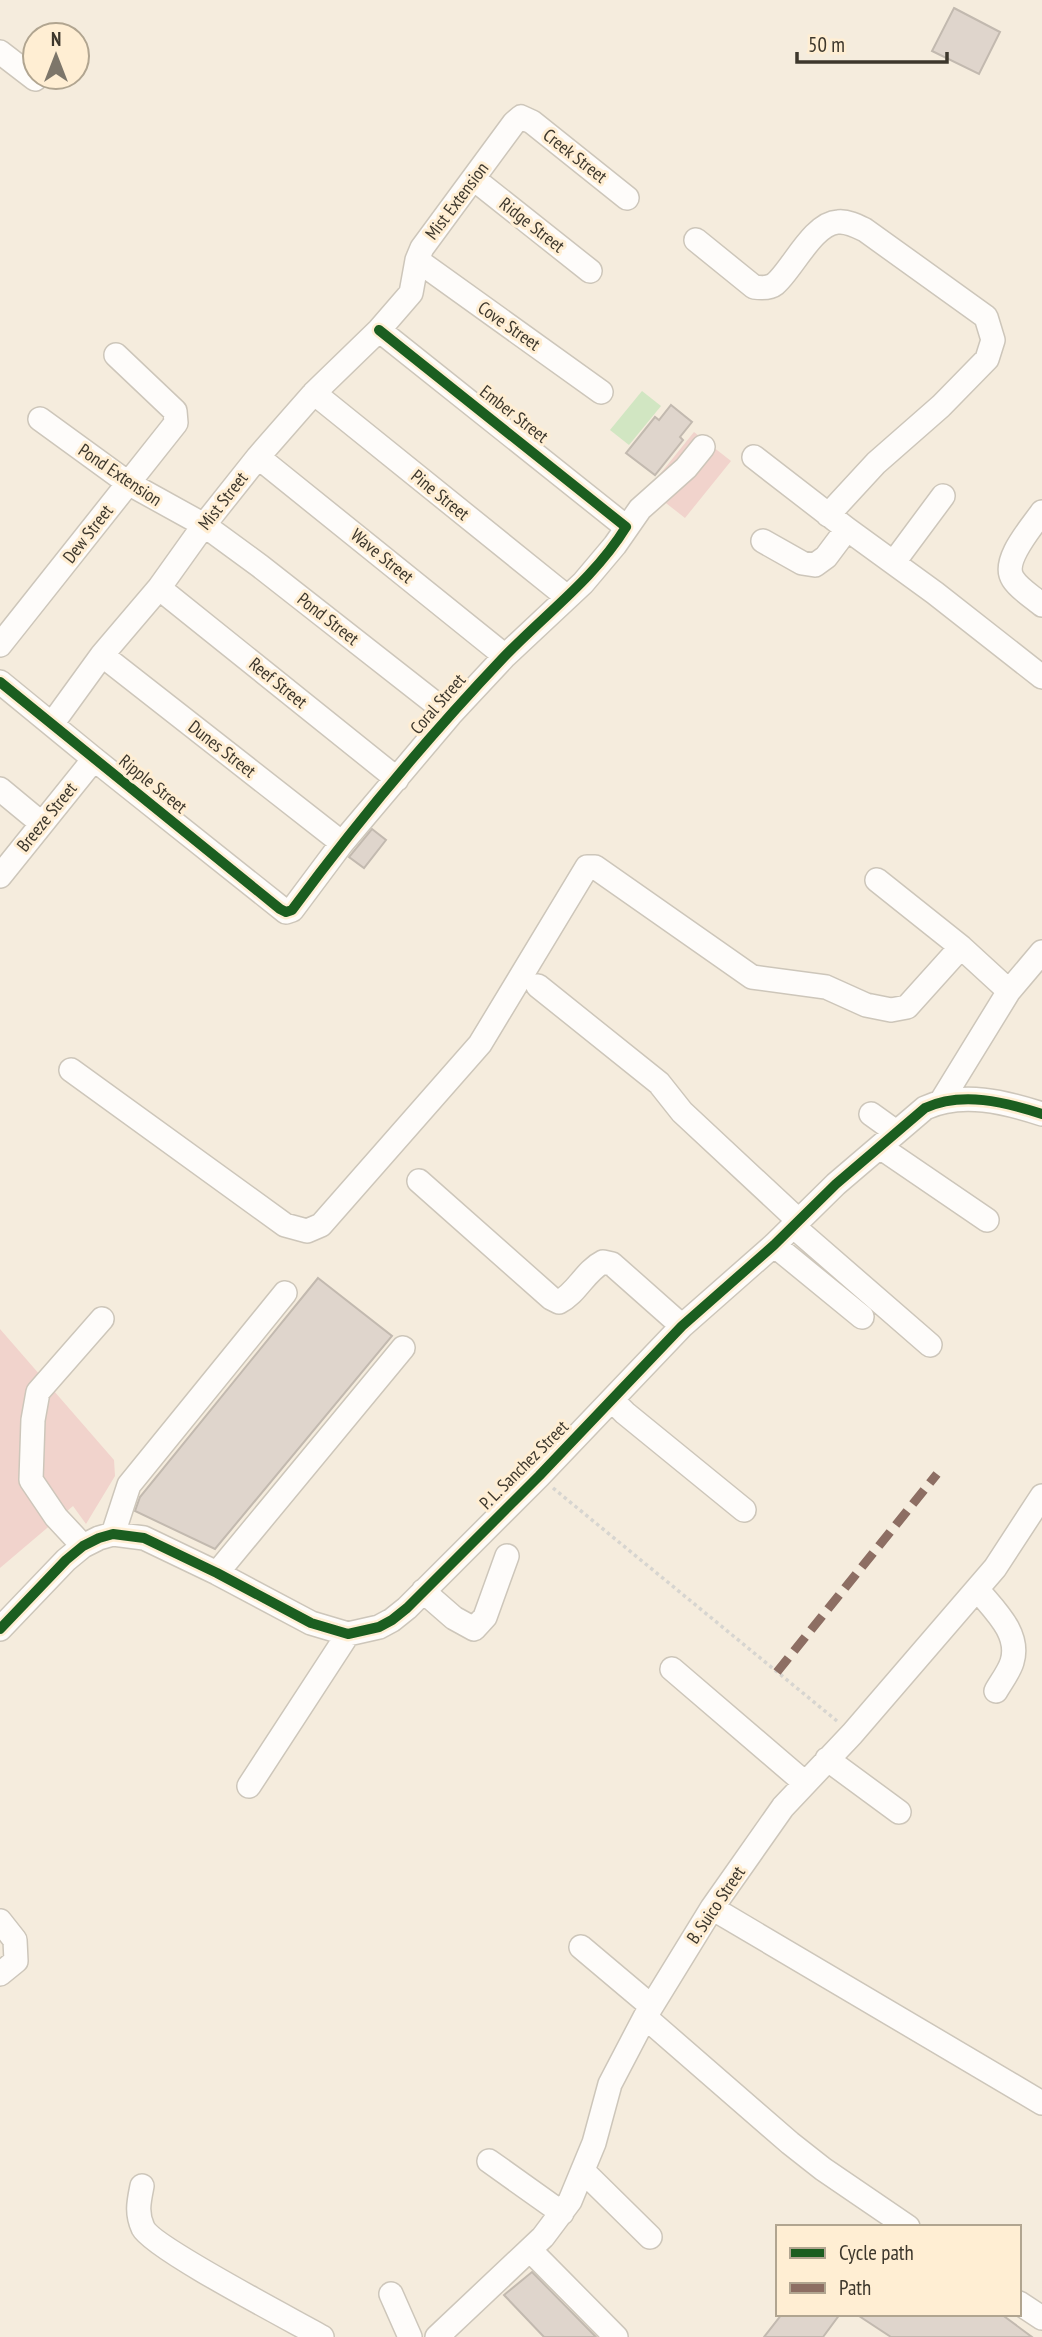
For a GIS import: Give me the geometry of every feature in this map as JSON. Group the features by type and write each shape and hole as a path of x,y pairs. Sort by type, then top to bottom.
{"street":[{"path":"0,52 21,68"},
{"name":"Mist Extension","path":"411,293 422,248 521,117"},
{"name":"Creek Street","path":"521,117 532,122 627,198"},
{"name":"Ridge Street","path":"474,178 590,271"},
{"path":"696,240 754,288 762,288 774,285 823,228 836,222 849,223 865,230 986,317 993,340 986,359 942,406 876,463 828,515"},
{"name":"Cove Street","path":"417,260 601,392"},
{"name":"Mist Street","path":"52,724 102,655 159,588 258,457 314,393 379,330 411,293"},
{"name":"Ember Street","path":"379,330 626,527"},
{"name":"Dew Street","path":"0,645 176,423 175,411 116,355"},
{"name":"Pine Street","path":"314,393 566,597"},
{"name":"Pond Extension","path":"40,419 128,484 204,525"},
{"name":"Coral Street","path":"286,912 292,910 342,843 450,715 505,656 591,574 640,509 686,468 703,447"},
{"name":"Wave Street","path":"258,457 505,656"},
{"path":"754,457 1042,677"},
{"path":"894,562 943,496"},
{"path":"1042,512 1009,566 1013,579 1042,605"},
{"name":"Pond Street","path":"204,525 450,715"},
{"path":"762,541 802,563 816,565 847,529"},
{"name":"Reef Street","path":"159,588 397,779"},
{"name":"Dunes Street","path":"102,655 342,843"},
{"name":"Ripple Street","path":"0,682 286,912"},
{"name":"Breeze Street","path":"0,876 41,822 94,760"},
{"path":"0,789 41,822"},
{"path":"71,1070 285,1225 307,1231 321,1225 480,1044 587,867 595,867 752,977 826,987 866,1005 891,1010 907,1007 961,947"},
{"path":"877,880 961,947 1009,991"},
{"path":"942,1100 1009,991 1042,952"},
{"path":"538,986 659,1083 682,1112 796,1224 930,1345"},
{"path":"942,1100 984,1100 1014,1105 1042,1114"},
{"name":"P. L. Sanchez Street","path":"348,1634 379,1627 392,1620 539,1476 682,1326 774,1245 836,1184 925,1108 942,1100"},
{"path":"871,1114 888,1140 986,1220"},
{"path":"419,1181 551,1298 559,1302 568,1298 596,1265 603,1262 612,1264 682,1326"},
{"path":"774,1245 862,1317"},
{"path":"113,1534 130,1485 285,1293"},
{"path":"83,1546 57,1517 32,1480 33,1420 38,1392 102,1319"},
{"path":"217,1573 403,1348"},
{"path":"612,1400 744,1510"},
{"name":"B. Suico Street","path":"437,2337 543,2237 570,2201 594,2143 610,2084 648,2012 712,1908 783,1807 852,1734 995,1568 1041,1501"},
{"path":"0,1629 66,1560 83,1546 113,1534 144,1538 311,1623 348,1634 249,1787"},
{"path":"423,1591 454,1618 474,1629 485,1617 507,1556"},
{"path":"977,1589 1009,1629 1014,1645 1013,1662 996,1692"},
{"path":"672,1669 805,1783"},
{"path":"827,1759 899,1812"},
{"path":"712,1908 1042,2103"},
{"path":"0,1921 15,1940 16,1961 0,1974"},
{"path":"581,1947 790,2143 905,2225"},
{"path":"489,2161 562,2213"},
{"path":"583,2171 650,2237"},
{"path":"142,2186 137,2212 144,2231 214,2276 322,2337"},
{"path":"530,2250 616,2337"},
{"path":"391,2294 410,2337"},
{"path":"1021,2303 1042,2318"}],"path":[{"path":"539,1476 852,1734"}],"shaded area":[{"path":"642,391 661,406 629,445 610,430"},
{"path":"694,432 731,461 685,518 648,489"},
{"path":"0,1329 114,1460 115,1476 86,1524 73,1506 0,1568"}],"building":[{"path":"954,8 1000,32 979,74 932,51"},
{"path":"671,405 692,422 680,437 683,440 655,475 626,453 655,417 659,420"},
{"path":"372,829 386,840 364,868 349,857"},
{"path":"318,1278 392,1336 215,1549 135,1511 140,1497"},
{"path":"532,2272 596,2337 544,2337 504,2295"},
{"path":"780,2316 839,2316 823,2337 764,2337"},
{"path":"859,2316 1004,2316 1032,2337 891,2337"}],"marked path":[{"path":"777,1672 937,1474"}],"cycle path":[{"path":"0,682 280,909 286,912 292,910 420,749 503,658 584,580 626,527 379,330"},
{"path":"0,1629 66,1560 83,1546 113,1534 144,1538 311,1623 348,1634 379,1627 407,1608 539,1476 682,1326 774,1245 836,1184 925,1108 969,1099 998,1102 1042,1114"}]}
